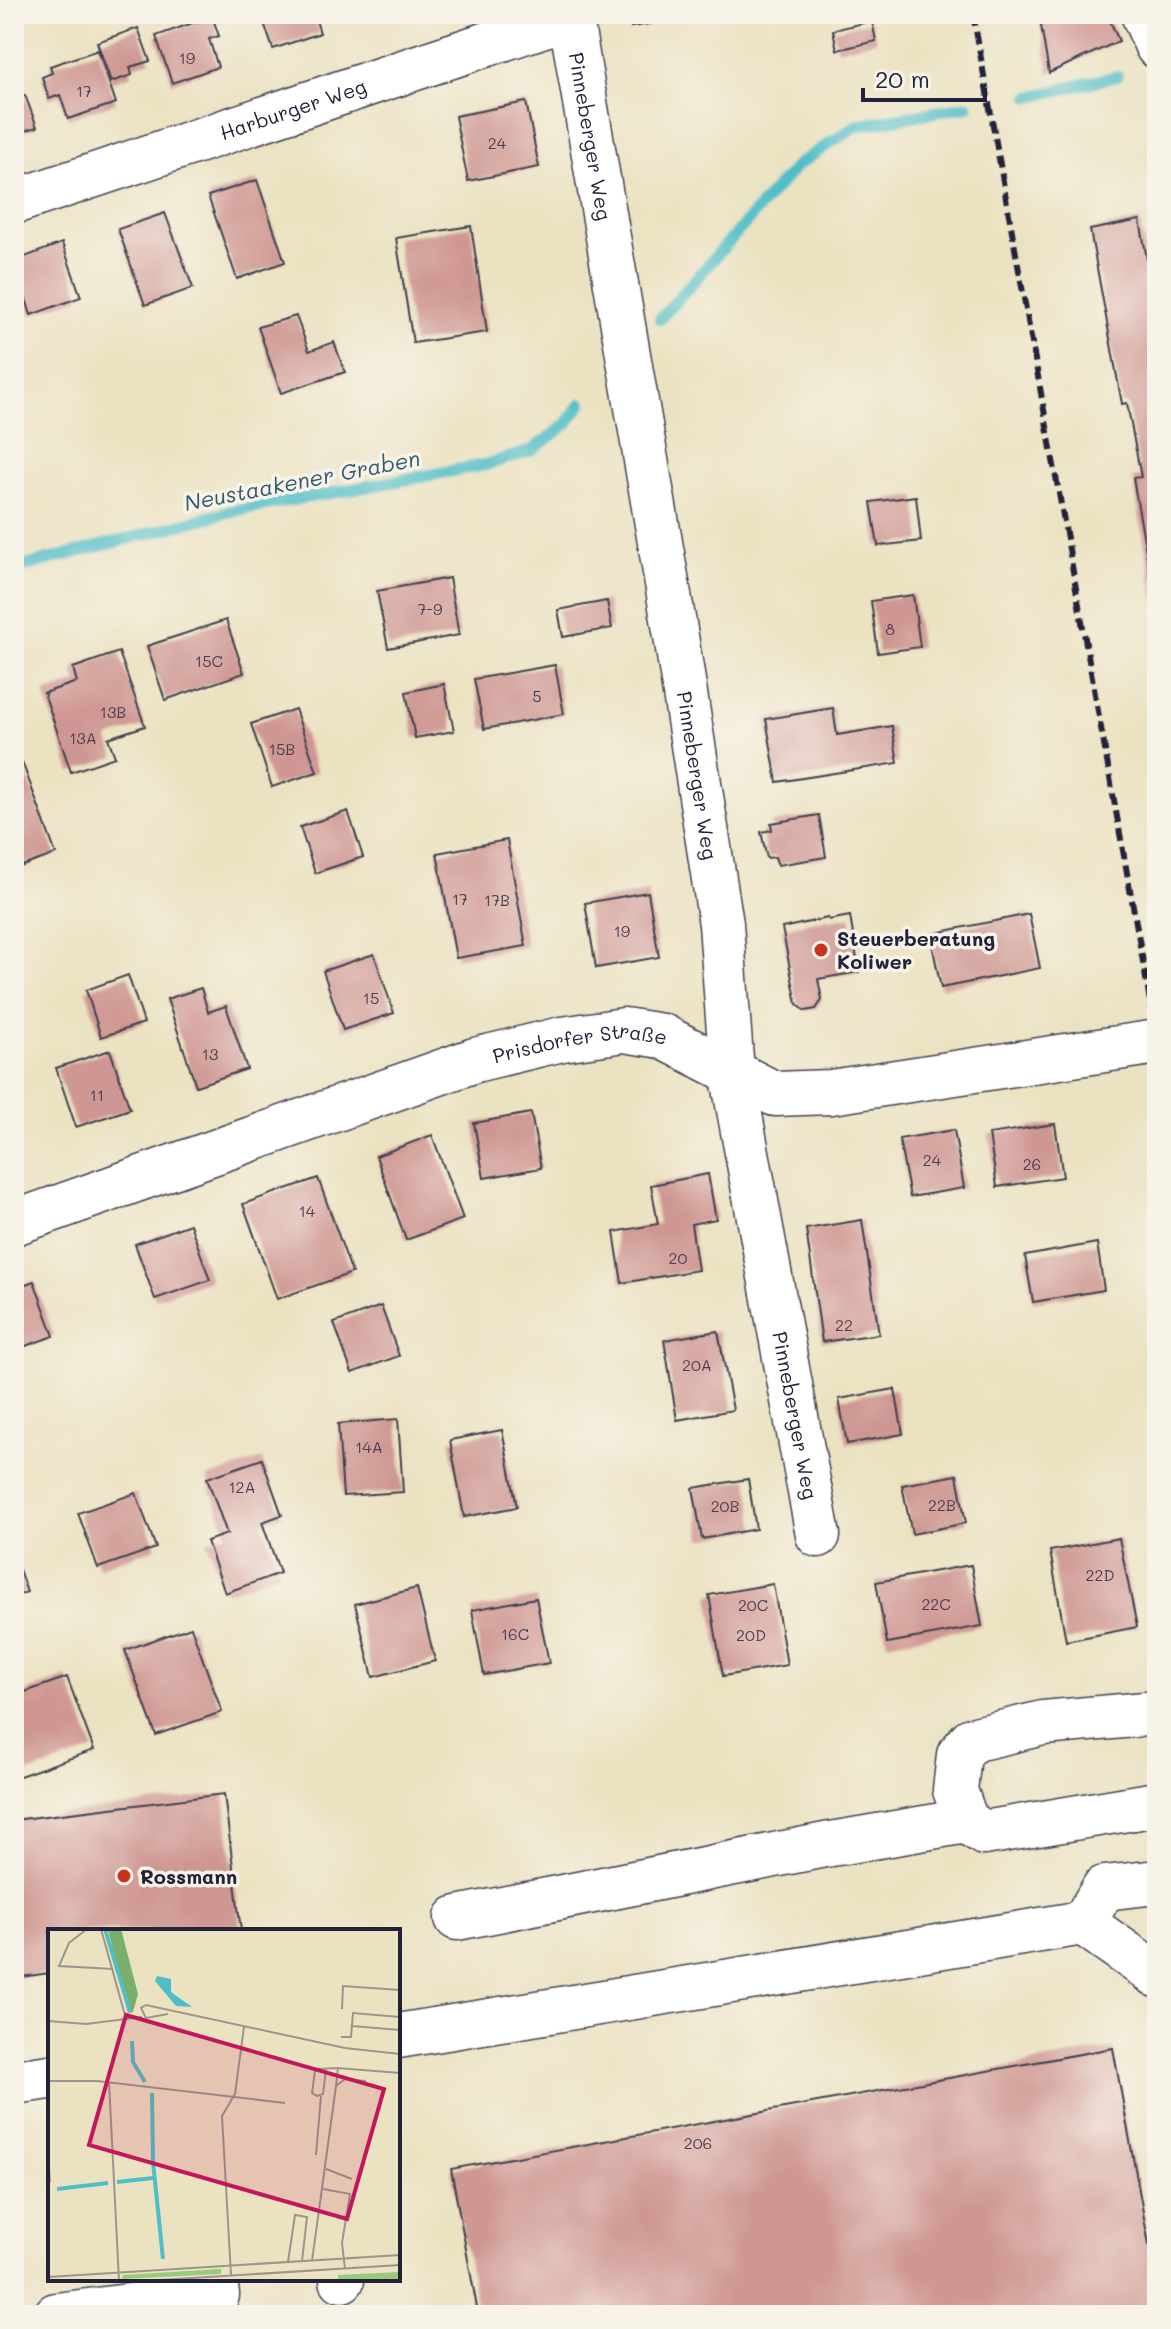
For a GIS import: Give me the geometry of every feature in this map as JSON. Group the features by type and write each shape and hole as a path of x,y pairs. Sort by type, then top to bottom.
{"street":[{"path":"1143,14 1157,46"},
{"name":"Harburger Weg","path":"14,202 570,15"},
{"name":"Pinneberger Weg","path":"570,15 674,623 719,909 732,1072 818,1535"},
{"name":"Prisdorfer Straße","path":"14,1223 475,1060 562,1039 624,1030 662,1036 775,1094 831,1092 1157,1042"},
{"path":"1157,1713 1043,1723 971,1740 959,1755 955,1790 966,1821 984,1833 1157,1804"},
{"path":"457,1918 825,1845 966,1821"},
{"path":"1083,1923 1104,1888 1157,1882"},
{"path":"400,2036 1083,1923 1157,1975"},
{"path":"14,2082 48,2077"},
{"path":"56,2315 217,2295 215,2281"}],"building":[{"path":"261,14 314,14 320,33 273,49"},
{"path":"629,14 696,14 696,16 631,27"},
{"path":"1039,14 1107,14 1119,41 1049,73"},
{"path":"212,16 219,36 209,39 218,67 172,83 156,36"},
{"path":"872,21 876,41 837,50 833,30"},
{"path":"138,28 150,61 130,67 132,75 111,82 97,42"},
{"path":"98,50 116,103 68,119 60,95 49,99 42,77 52,73 50,66"},
{"path":"25,95 37,127 20,132 14,114 14,99"},
{"path":"526,102 539,167 468,181 455,116"},
{"path":"257,180 285,262 237,279 208,196"},
{"path":"165,213 193,288 145,305 118,229"},
{"path":"1140,220 1157,316 1155,603 1133,478 1141,477 1127,403 1122,404 1090,230"},
{"path":"471,226 487,332 413,343 396,238"},
{"path":"62,243 81,297 31,315 14,261"},
{"path":"296,316 309,351 334,342 345,372 281,393 258,327"},
{"path":"916,496 921,541 878,546 871,502"},
{"path":"449,578 459,635 388,648 377,591"},
{"path":"913,595 920,647 878,653 871,601"},
{"path":"607,601 612,628 563,637 558,610"},
{"path":"226,620 244,673 165,700 147,646"},
{"path":"119,652 145,726 108,738 115,757 71,772 44,693 77,682 73,668"},
{"path":"555,665 564,714 484,729 474,679"},
{"path":"444,684 454,731 415,738 406,692"},
{"path":"833,708 837,735 892,726 898,763 777,782 766,719"},
{"path":"295,709 317,772 272,787 251,724"},
{"path":"14,740 56,854 14,869"},
{"path":"348,811 363,857 315,873 300,827"},
{"path":"819,815 826,857 778,865 775,857 767,858 761,832 772,830 771,823"},
{"path":"507,840 526,946 456,958 437,853"},
{"path":"648,892 659,957 596,968 585,903"},
{"path":"1029,914 1040,968 941,988 930,934"},
{"name":"Steuerberatung Koliwer","path":"850,916 859,972 818,979 822,1000 816,1009 805,1011 797,1004 782,928"},
{"path":"374,954 394,1013 343,1030 323,971"},
{"path":"128,975 144,1023 101,1037 86,990"},
{"path":"201,988 208,1012 226,1006 247,1069 196,1086 167,999"},
{"path":"110,1050 130,1109 76,1127 56,1068"},
{"path":"531,1113 541,1168 484,1178 474,1123"},
{"path":"1055,1124 1063,1177 997,1187 989,1134"},
{"path":"954,1130 964,1188 910,1197 899,1139"},
{"path":"432,1135 463,1219 406,1240 376,1156"},
{"path":"708,1174 716,1219 691,1224 698,1270 622,1283 614,1232 658,1224 651,1185"},
{"path":"318,1178 352,1273 277,1299 243,1204"},
{"path":"862,1220 879,1334 822,1342 806,1229"},
{"path":"190,1224 210,1280 155,1299 135,1244"},
{"path":"1097,1243 1104,1290 1033,1302 1025,1256"},
{"path":"34,1281 54,1336 14,1350 14,1288"},
{"path":"381,1306 399,1356 352,1373 334,1323"},
{"path":"718,1331 733,1410 677,1420 664,1340"},
{"path":"895,1389 903,1434 847,1444 839,1399"},
{"path":"398,1419 403,1492 343,1496 338,1424"},
{"path":"502,1430 517,1507 464,1517 450,1440"},
{"path":"262,1459 282,1515 262,1522 280,1573 225,1593 207,1541 227,1534 207,1478"},
{"path":"957,1475 966,1523 912,1534 902,1485"},
{"path":"748,1479 756,1529 702,1539 693,1488"},
{"path":"136,1493 156,1548 98,1568 78,1513"},
{"path":"1119,1538 1137,1627 1066,1641 1050,1551"},
{"path":"14,1556 27,1592 14,1597"},
{"path":"971,1565 982,1626 887,1643 876,1582"},
{"path":"773,1584 787,1665 723,1676 709,1595"},
{"path":"417,1588 435,1661 373,1677 355,1604"},
{"path":"536,1598 549,1663 484,1675 472,1610"},
{"path":"191,1627 222,1712 156,1735 125,1650"},
{"path":"67,1677 94,1750 17,1777 14,1768 14,1696"},
{"name":"Rossmann","path":"224,1794 241,1929 48,1929 48,1973 14,1978 14,1820"},
{"path":"1113,2048 1149,2245 1157,2243 1157,2315 478,2313 451,2169"}],"waterway":[{"name":"Neustaakener Graben","path":"1030,97 1117,76"},
{"name":"Neustaakener Graben","path":"660,319 797,165 856,126 968,106"},
{"name":"Neustaakener Graben","path":"14,569 232,511 485,465 531,451 567,424 581,404"}],"railway":[{"path":"973,14 1157,1040"}],"place":[{"name":"Steuerberatung Koliwer","path":"821,950"},
{"name":"Rossmann","path":"124,1876"}]}
